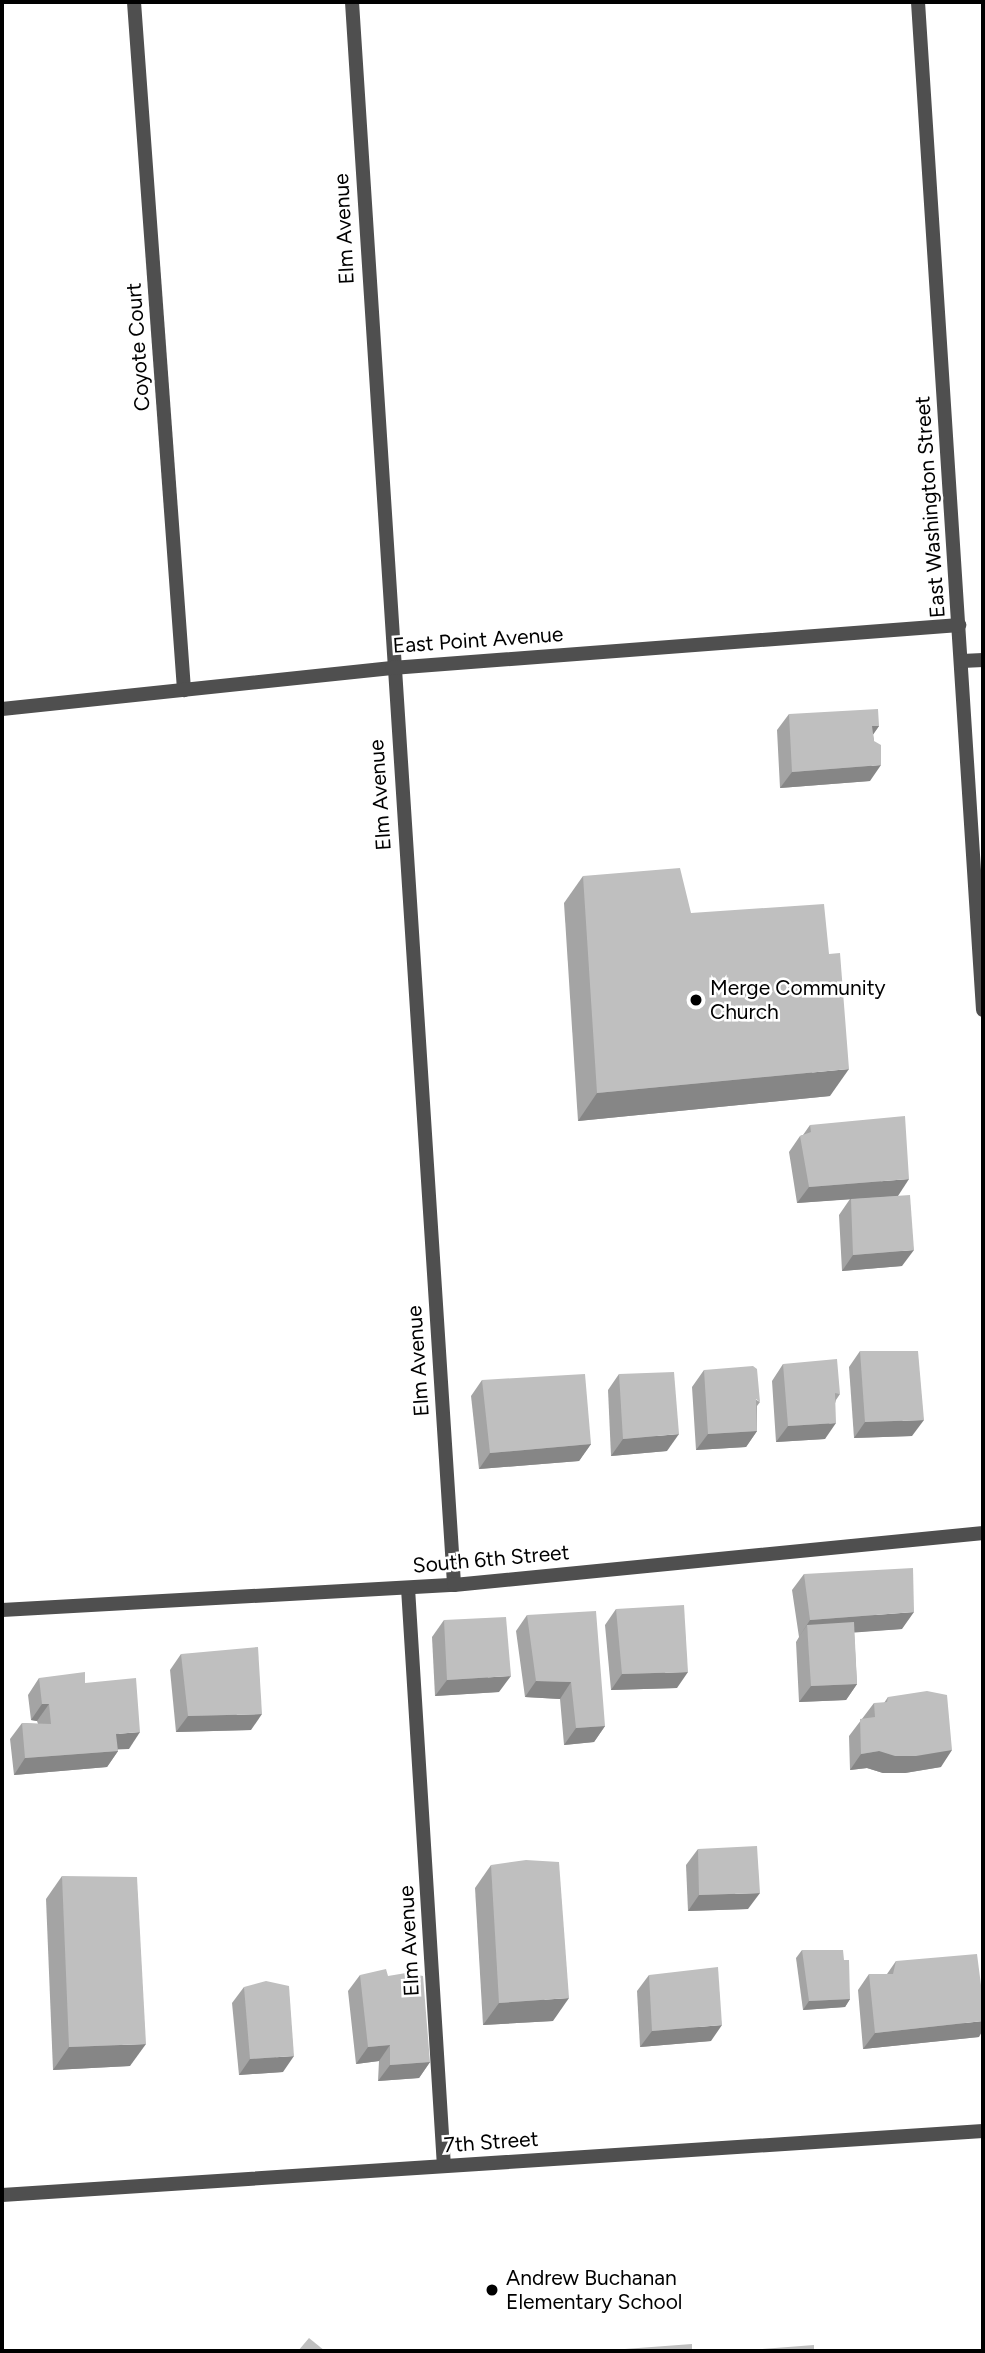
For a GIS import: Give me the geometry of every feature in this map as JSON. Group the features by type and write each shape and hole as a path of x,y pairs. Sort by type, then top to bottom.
{"street":[{"name":"Coyote Court","path":"134,2 184,690"},
{"name":"Elm Avenue","path":"352,2 392,668 454,1585"},
{"name":"East Washington Street","path":"918,2 983,1010"},
{"name":"East Point Avenue","path":"2,709 392,668 959,625"},
{"path":"962,662 983,660"},
{"name":"South 6th Street","path":"2,1610 454,1585 983,1533"},
{"name":"Elm Avenue","path":"408,1588 444,2166"},
{"name":"7th Street","path":"2,2195 983,2131"}],"building":[{"path":"878,709 879,726 872,726 874,741 881,745 881,765 792,772 789,714"},
{"name":"Merge Community Church","path":"680,868 691,913 824,904 829,954 840,953 849,1069 597,1093 583,876"},
{"path":"905,1116 909,1179 809,1187 800,1136 811,1132 810,1125"},
{"path":"910,1195 914,1250 853,1255 851,1199"},
{"path":"860,1351 918,1351 924,1420 865,1422"},
{"path":"837,1359 840,1394 835,1393 836,1423 788,1426 783,1364"},
{"path":"753,1366 757,1369 760,1402 756,1399 757,1431 708,1434 704,1370"},
{"path":"674,1372 679,1434 623,1439 619,1374"},
{"path":"585,1374 591,1444 490,1453 482,1380"},
{"path":"913,1568 914,1612 810,1620 804,1574"},
{"path":"684,1605 688,1672 622,1674 616,1609"},
{"path":"596,1611 605,1726 576,1728 571,1682 536,1681 527,1615"},
{"path":"506,1617 511,1676 447,1680 444,1620"},
{"path":"854,1622 857,1684 811,1686 807,1625"},
{"path":"258,1647 262,1714 188,1716 181,1654"},
{"path":"85,1672 85,1683 136,1678 140,1732 116,1734 118,1751 25,1758 22,1723 51,1724 49,1704 42,1704 39,1678"},
{"path":"927,1691 947,1695 952,1750 916,1756 895,1756 879,1751 861,1754 860,1719 875,1717 874,1703 887,1702 888,1697"},
{"path":"757,1846 760,1893 699,1895 698,1849"},
{"path":"526,1860 559,1862 569,1998 499,2003 491,1865"},
{"path":"62,1876 137,1877 146,2044 69,2047"},
{"path":"802,1950 843,1950 844,1960 849,1960 850,1999 809,2001"},
{"path":"977,1954 983,1985 983,2021 875,2033 869,1974 893,1974 896,1961"},
{"path":"718,1967 722,2025 652,2031 649,1975"},
{"path":"386,1969 388,1976 406,1973 423,1976 430,2062 390,2065 390,2045 368,2047 360,1975"},
{"path":"266,1981 289,1986 294,2056 250,2059 244,1987"},
{"path":"309,2338 325,2351 298,2351"},
{"path":"692,2344 692,2351 598,2351"},
{"path":"814,2345 814,2351 738,2351"}],"place":[{"name":"Merge Community Church","path":"696,1000"},
{"name":"Andrew Buchanan Elementary School","path":"492,2290"}]}
